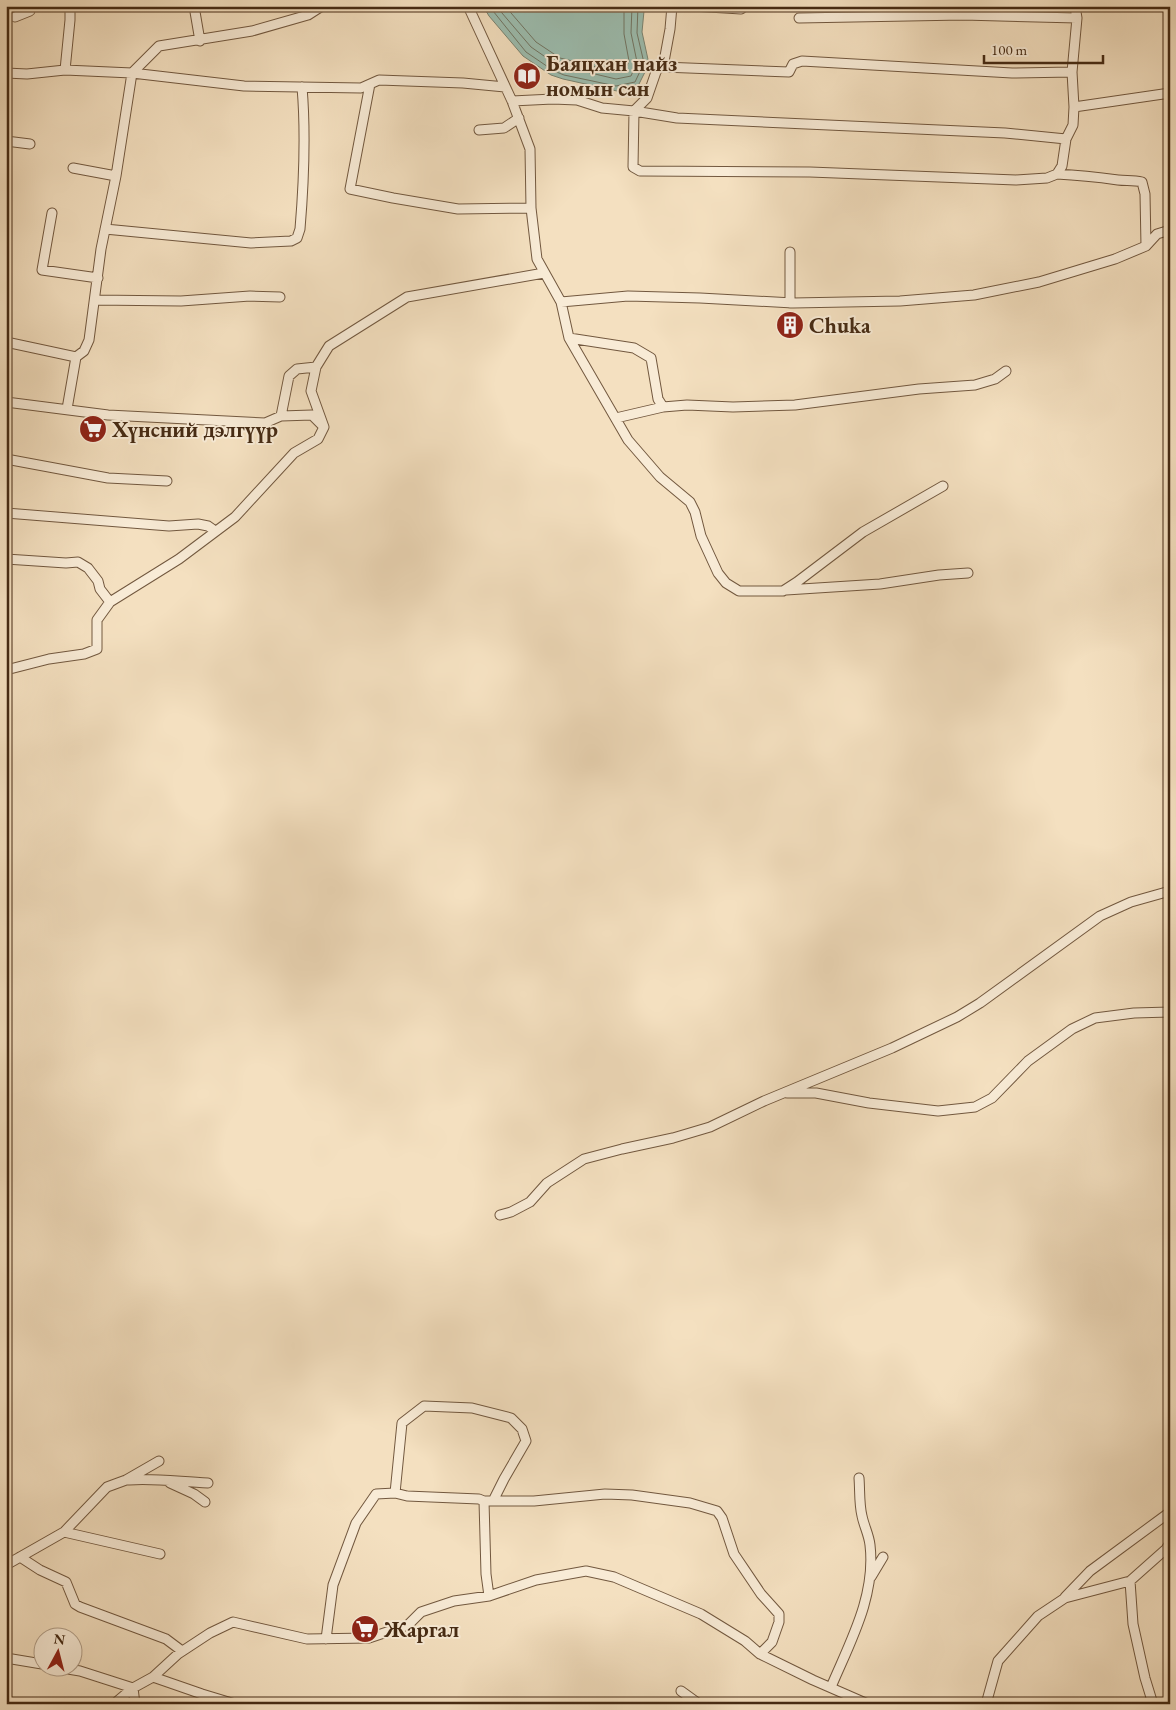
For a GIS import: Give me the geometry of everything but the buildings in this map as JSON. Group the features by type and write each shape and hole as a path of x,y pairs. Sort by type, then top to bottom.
{"street":[{"path":"15,17 30,11 30,6"},
{"path":"65,70 70,6"},
{"path":"194,6 200,41"},
{"path":"6,342 76,356 84,351 89,340 105,229 116,176 132,73 159,46 200,41 252,31 308,15 322,6"},
{"path":"417,6 426,6"},
{"path":"468,6 512,101 530,149 531,208 537,259 561,302 569,338 628,440 660,477 690,502 711,560 726,583 739,591 784,590 880,584 968,573"},
{"path":"663,67 672,6"},
{"path":"692,6 741,9 746,6"},
{"path":"1057,174 1062,166 1066,139 1073,125 1072,72 1076,18 1075,6"},
{"path":"800,18 964,15 1076,18"},
{"path":"1072,72 1012,73 802,61 793,64 789,72 657,68 647,98 634,111 633,167 640,171 810,172 1016,180 1047,178 1057,174 1133,180 1142,182 1145,194 1146,246"},
{"path":"6,73 27,74 65,70 132,73 244,86 361,88 378,80 388,80 463,82 504,87"},
{"path":"370,84 350,189 458,209 531,208"},
{"path":"105,229 251,243 291,241 297,238 300,229 304,170 302,87"},
{"path":"1074,107 1170,93"},
{"path":"512,101 553,98 577,100 602,108 677,118 1005,133 1066,139"},
{"path":"479,130 504,128 519,118"},
{"path":"6,141 30,144"},
{"path":"73,168 116,176"},
{"path":"52,213 42,270 98,278"},
{"path":"561,302 628,296 790,303 900,301 974,295 1039,282 1115,259 1146,246 1156,234 1170,230"},
{"path":"790,252 790,303"},
{"path":"6,670 49,659 84,654 97,649 98,620 110,602 178,559 235,517 294,453 318,439 324,427 311,391 316,367 329,346 407,297 544,274"},
{"path":"95,300 181,301 250,296 280,297"},
{"path":"569,338 634,348 651,358 658,399 663,407"},
{"path":"67,409 76,356"},
{"path":"281,416 289,376 297,369 316,367"},
{"path":"616,418 663,407 687,405 734,407 795,405 919,389 975,385 995,379 1006,371"},
{"path":"6,402 108,415 266,423 281,416 312,415 324,427"},
{"path":"6,459 108,478 167,481"},
{"path":"756,595 784,590 863,532 943,486"},
{"path":"6,513 169,526 198,524 208,526 215,531"},
{"path":"6,559 78,562 88,568 98,580 100,589 110,602"},
{"path":"500,1215 511,1212 530,1202 547,1183 584,1159 673,1138 710,1127 784,1092 892,1048 957,1017 980,1003 1100,916 1131,902 1170,891"},
{"path":"784,1092 816,1093 869,1103 938,1111 975,1107 992,1098 1028,1061 1072,1029 1095,1018 1134,1013 1170,1012"},
{"path":"395,1492 402,1423 424,1406 472,1408 511,1418 522,1429 526,1441 489,1501 486,1574 489,1596"},
{"path":"6,1565 64,1532 108,1486 126,1480 159,1461"},
{"path":"126,1480 151,1478 166,1481 208,1483"},
{"path":"831,1687 857,1626 871,1577 870,1544 861,1514 859,1478"},
{"path":"166,1481 194,1494 205,1502"},
{"path":"326,1639 334,1585 356,1523 376,1494 395,1492 407,1496 489,1501 534,1501 605,1494 632,1495 690,1502 718,1511 734,1554 761,1594 779,1614 779,1622 772,1642 760,1654"},
{"path":"986,1704 998,1662 1038,1616 1064,1598 1090,1571 1170,1512"},
{"path":"64,1532 160,1554"},
{"path":"1064,1598 1130,1581 1166,1549 1170,1543"},
{"path":"20,1557 40,1570 66,1582 75,1604 80,1607 166,1639 182,1652"},
{"path":"871,1577 883,1557"},
{"path":"114,1704 133,1688 153,1677 182,1652 233,1622 307,1639 369,1638 408,1625 421,1612 454,1601 499,1594 536,1580 586,1571 614,1577 701,1614 745,1641 760,1654 867,1704"},
{"path":"1130,1581 1133,1624 1153,1704"},
{"path":"6,1658 32,1662"},
{"path":"82,1672 133,1688"},
{"path":"153,1677 235,1704"},
{"path":"133,1688 135,1704"},
{"path":"681,1691 699,1704"}],"water":[{"path":"483,6 642,6 644,11 642,32 649,64 638,86 617,91 551,75 523,56 489,16"}],"place":[{"name":"Баяцхан найз номын сан","path":"527,76"},
{"name":"Chuka","path":"790,325"},
{"name":"Хүнсний дэлгүүр","path":"93,429"},
{"name":"Жаргал","path":"365,1629"}]}
